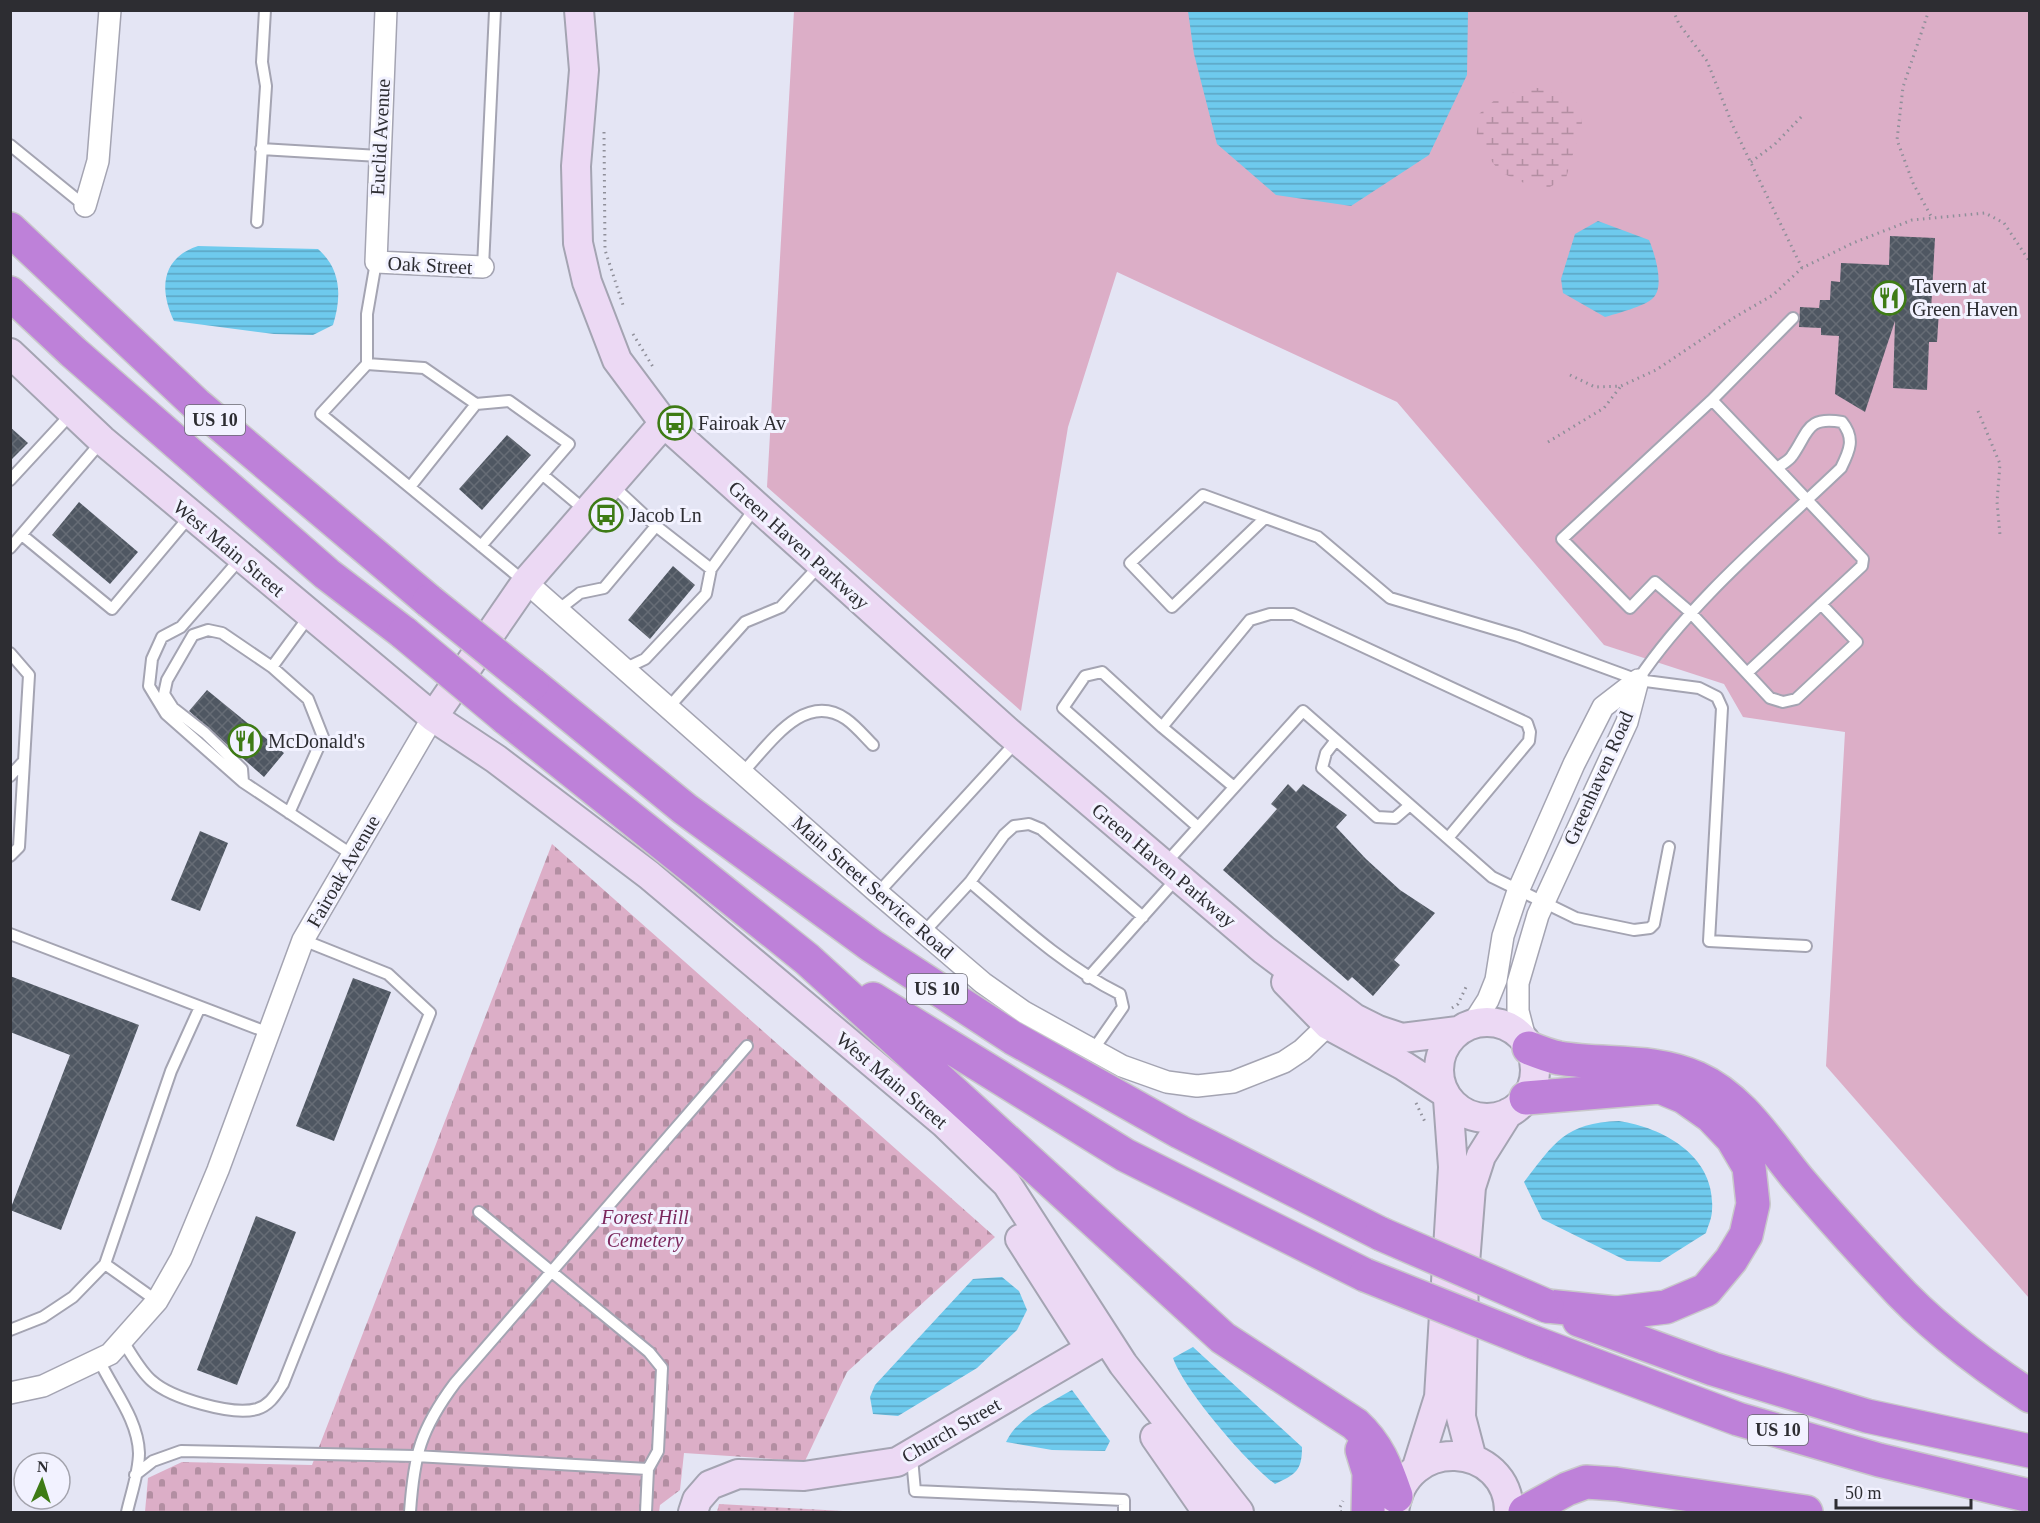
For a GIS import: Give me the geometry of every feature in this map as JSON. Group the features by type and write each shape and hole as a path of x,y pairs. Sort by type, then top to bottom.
{"highway":[{"name":"US 10","path":"10,229 196,404 429,601 685,809 872,946 1004,1032 1180,1132 1381,1234 1547,1306 1663,1351 1796,1395 1889,1422 2030,1451"},
{"name":"US 10","path":"10,293 73,352 327,574 404,633 506,718 807,959 1125,1155 1365,1275 1533,1342 1738,1419 1880,1460 2030,1496"},
{"path":"807,959 1223,1338 1331,1407 1371,1439 1384,1462 1395,1504"},
{"path":"1528,1046 1557,1058 1632,1061 1671,1068 1700,1079 1747,1116 1806,1188 1918,1310 1993,1371 2030,1396"},
{"path":"1517,1106 1659,1087 1684,1097 1711,1116 1732,1138 1749,1167 1754,1204 1746,1235 1731,1260 1706,1290 1666,1307 1616,1312 1547,1306"},
{"path":"1331,1407 1362,1451 1369,1473 1349,1511"},
{"path":"1525,1512 1567,1489 1586,1482 1616,1484 1806,1512"}],"street":[{"path":"85,206 98,160 110,10"},
{"name":"Euclid Avenue","path":"376,262 386,10"},
{"name":"Green Haven Parkway","path":"579,10 584,70 576,166 578,243 590,291 617,360 664,423 755,507 1018,740 1264,950"},
{"name":"Oak Street","path":"376,262 483,267"},
{"name":"West Main Street","path":"10,353 102,440 190,516 433,717 496,759 649,875 944,1123 1007,1184 1099,1344 1207,1512"},
{"name":"Fairoak Avenue","path":"99,1360 110,1354 157,1301 181,1259 218,1170 303,940 351,854 433,717 526,582 664,423"},
{"name":"Main Street Service Road","path":"526,582 878,893 983,983 1024,1012 1122,1066 1167,1082 1197,1086 1233,1082 1284,1062 1302,1050 1328,1025"},
{"name":"Greenhaven Road","path":"1453,1319 1453,1167 1439,1061 1443,1050 1488,1000 1496,980 1503,936 1518,891 1574,764 1604,707 1638,680"},
{"name":"Greenhaven Road","path":"1453,1319 1464,1275 1471,1187 1481,1156 1533,1085 1535,1070 1518,1011 1518,983 1542,902 1627,722 1638,680"},
{"path":"1264,950 1289,987 1328,1025 1404,1066 1459,1109 1472,1116 1487,1118 1517,1106"},
{"path":"1264,950 1354,1018 1378,1030 1402,1038 1465,1028 1487,1022 1502,1024 1515,1031 1528,1046"},
{"path":"1453,1319 1461,1417 1472,1459"},
{"path":"1417,1467 1438,1397 1453,1319"},
{"name":"West Main Street","path":"1099,1344 1130,1373 1239,1512"},
{"name":"Church Street","path":"693,1512 697,1500 710,1485 738,1474 804,1476 897,1462 1099,1344"},
{"path":"10,1393 43,1386 99,1360"},
{"path":"1395,1504 1404,1480 1417,1467 1433,1458 1453,1455 1472,1459 1490,1470 1502,1485 1509,1512"}],"lane":[{"path":"256,222 266,86 262,62 265,10"},
{"path":"483,267 495,11"},
{"path":"10,145 85,206"},
{"path":"261,149 379,156"},
{"path":"376,262 367,314 367,364 321,414 526,582"},
{"path":"1793,318 1712,399 1562,540 1630,608 1655,582 1690,612 1770,698 1783,702 1796,699 1857,642 1821,604"},
{"path":"367,364 424,368 476,404 509,401 568,444 481,546"},
{"path":"1712,399 1863,558 1862,566 1747,673"},
{"path":"410,487 476,404"},
{"path":"10,480 73,413"},
{"path":"1638,680 1654,655 1690,612 1841,468 1851,448 1850,432 1842,422 1824,419 1807,428 1792,457 1777,468"},
{"path":"10,548 102,440"},
{"path":"543,475 586,511"},
{"path":"610,483 656,526 711,569"},
{"path":"1265,518 1172,607 1130,564 1203,495 1318,537 1390,598 1518,636 1638,680 1699,688 1717,697 1722,708 1710,941 1806,946"},
{"path":"624,669 645,659 706,594 711,569 755,507"},
{"path":"22,535 112,609 190,516"},
{"path":"558,610 580,593 604,588 656,526"},
{"path":"241,558 181,627 162,637 152,659 149,686 166,714 243,782 351,854"},
{"path":"669,707 744,622 781,607 821,564"},
{"path":"1162,727 1250,620 1270,614 1293,614 1527,723 1530,732 1528,741 1448,838"},
{"path":"272,667 311,615"},
{"path":"243,782 242,769 173,708 164,694 167,680 193,635 208,630 222,633 272,667 308,699 323,737 290,813"},
{"path":"10,653 15,665 29,675 22,762 19,847 10,855"},
{"path":"1198,827 1063,708 1085,676 1102,672 1162,727 1234,787"},
{"path":"742,772 791,721 807,712 826,710 846,719 873,745"},
{"path":"1088,978 1143,917 1198,827 1303,711 1492,877 1576,918 1634,930 1650,928 1654,924 1669,847"},
{"path":"878,893 1018,740"},
{"path":"1336,740 1326,753 1322,768 1377,817 1395,818 1410,805"},
{"path":"10,776 22,762"},
{"path":"924,932 970,882 1004,835 1014,826 1029,824 1041,829 1143,917"},
{"path":"970,882 1045,946 1088,978 1120,994 1123,1000 1119,1015 1093,1050"},
{"path":"10,934 269,1033"},
{"path":"122,1340 152,1381 179,1396 211,1405 238,1411 257,1409 274,1399 283,1384 430,1013 388,974 303,940"},
{"path":"10,1330 43,1317 73,1297 105,1264 171,1071 200,1007"},
{"path":"410,1512 415,1456 434,1411 747,1046"},
{"path":"479,1212 649,1352 663,1368 657,1450 648,1469 646,1512"},
{"path":"105,1264 157,1301"},
{"path":"99,1360 131,1420 139,1455 127,1512"},
{"path":"135,1475 153,1461 181,1451 415,1456 648,1469"},
{"path":"911,1454 915,1491 1124,1500 1124,1512"}],"path":[{"path":"1673,10 1679,24 1707,61 1751,162 1802,268"},
{"path":"1929,10 1903,87 1897,140 1912,183 1932,218"},
{"path":"1751,162 1774,144 1804,114"},
{"path":"604,130 605,250 623,306"},
{"path":"1570,375 1595,387 1621,386 1656,370 1735,317 1773,295 1802,268 1863,239 1912,220 1985,213 2004,223 2030,262"},
{"path":"630,328 658,374"},
{"path":"1548,441 1604,408 1621,386"},
{"path":"1978,411 2000,464 1997,502 2000,535"}],"green space":[{"path":"794,11 2029,11 2029,1298 1826,1066 1845,732 1743,717 1724,684 1604,645 1397,402 1117,272 1068,427 1021,711 767,487"},
{"path":"1530,87 1559,91 1578,104 1582,123 1566,178 1548,188 1524,183 1500,172 1476,141 1479,114 1497,98"},
{"name":"Forest Hill Cemetery","path":"552,844 995,1237 847,1372 805,1461 684,1453 680,1490 660,1505 659,1512 145,1512 148,1478 182,1462 312,1465"},
{"path":"719,1504 861,1512 717,1512"}],"water":[{"path":"1188,11 1468,11 1467,75 1429,155 1351,206 1276,195 1217,144 1194,54"},
{"path":"1598,221 1649,240 1659,279 1657,293 1649,301 1605,317 1563,293 1561,279 1575,234"},
{"path":"198,246 318,249 331,265 338,284 338,304 333,325 313,335 274,334 174,321 166,298 166,276 177,258"},
{"path":"1619,1121 1654,1130 1684,1148 1706,1175 1711,1191 1712,1213 1706,1233 1660,1262 1627,1261 1542,1219 1524,1182 1544,1156 1563,1137 1586,1126"},
{"path":"1002,1277 1019,1291 1027,1310 1017,1330 977,1368 898,1416 873,1414 870,1397 875,1385 973,1279"},
{"path":"1193,1347 1302,1447 1301,1462 1293,1474 1275,1484 1234,1444 1203,1407 1179,1372 1173,1358"},
{"path":"1072,1390 1110,1441 1105,1451 1052,1450 1006,1442 1011,1433 1026,1418"}],"building":[{"path":"1890,236 1935,238 1931,311 1939,311 1937,342 1929,342 1927,390 1893,388 1895,321 1865,412 1835,394 1839,336 1821,335 1821,328 1799,327 1800,307 1819,308 1820,300 1830,300 1831,281 1840,282 1841,263 1889,265"},
{"path":"10,427 28,443 10,461"},
{"path":"507,435 531,455 482,510 459,489"},
{"path":"79,502 138,552 110,584 52,535"},
{"path":"673,566 695,585 650,639 628,620"},
{"name":"McDonald's","path":"207,690 284,753 264,777 189,711"},
{"path":"1288,784 1296,792 1303,784 1347,815 1336,827 1400,890 1435,913 1394,960 1400,965 1373,996 1352,977 1348,981 1223,870 1277,809 1271,804"},
{"path":"200,831 228,843 200,911 171,900"},
{"path":"10,976 139,1025 61,1230 10,1210 70,1055 10,1032"},
{"path":"353,978 391,992 334,1141 296,1126"},
{"path":"256,1216 296,1232 237,1385 197,1370"}],"place":[{"name":"Tavern at Green Haven","path":"1889,298"},
{"name":"Fairoak Av","path":"675,423"},
{"name":"Jacob Ln","path":"606,515"},
{"name":"McDonald's","path":"245,741"}]}
